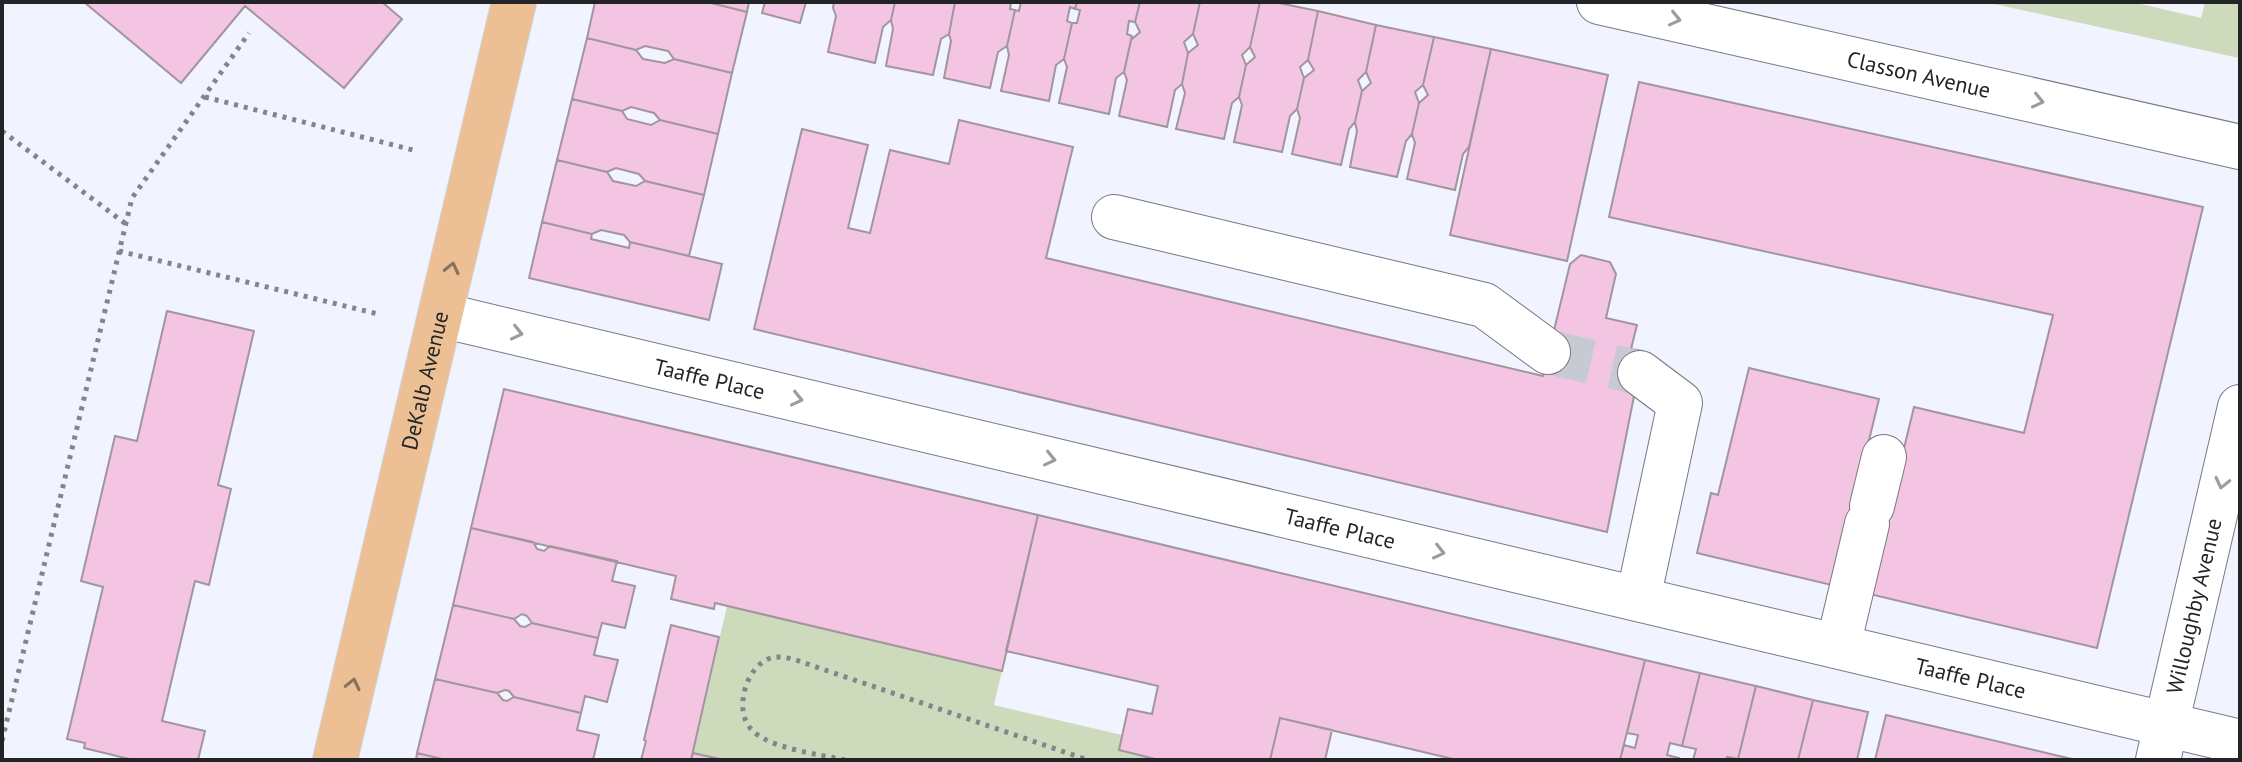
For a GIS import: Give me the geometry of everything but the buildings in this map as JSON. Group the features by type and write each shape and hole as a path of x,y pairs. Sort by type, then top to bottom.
{"main road":[{"name":"DeKalb Avenue","path":"335,760 514,2"}],"street":[{"name":"Classon Avenue","path":"1599,2 2240,147"},
{"path":"1114,217 1484,305 1548,352"},
{"name":"Taaffe Place","path":"441,315 1838,646 2162,742 2240,742"},
{"path":"1638,599 1680,403 1640,373"},
{"name":"Willoughby Avenue","path":"2162,742 2240,407"},
{"path":"1838,646 1884,457"}],"path":[{"path":"2,741 132,198 249,33"},
{"path":"205,97 417,151"},
{"path":"2,131 126,224"},
{"path":"119,251 378,314"},
{"path":"845,760 780,745 764,739 749,728 741,709 752,674 767,659 782,657 799,661 1088,760"}],"green space":[{"path":"1985,2 2132,2 2201,18 2205,2 2240,2 2240,55 2239,58"},
{"path":"727,606 1002,671 994,705 1122,735 1119,750 1159,760 724,760 693,753"}],"tunnel":[{"path":"1548,352 1640,373"}]}
